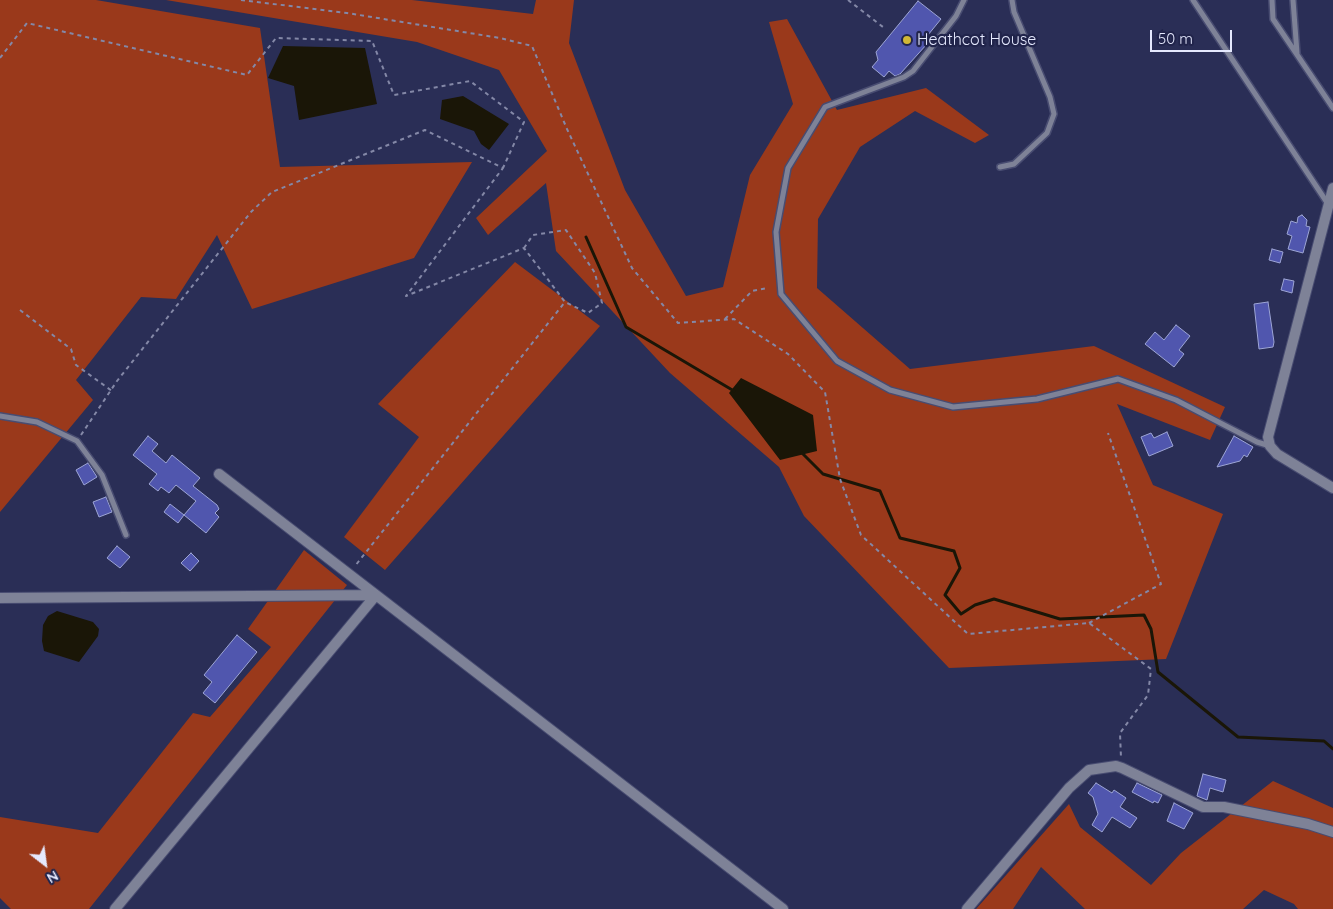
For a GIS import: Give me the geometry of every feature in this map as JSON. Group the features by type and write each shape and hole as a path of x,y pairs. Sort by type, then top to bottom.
{"street":[{"path":"1333,188 1330,207 1268,437 1270,446 1277,454 1333,488"},
{"path":"219,474 783,909"},
{"path":"0,598 376,595"},
{"path":"115,909 376,595"},
{"path":"967,909 1069,788 1089,770 1122,768 1203,807 1224,807 1308,824 1333,832"}],"lane":[{"path":"964,0 956,16 913,71 904,77 825,107 788,168 776,232 782,294 837,361 890,390 953,407 1037,399 1118,378 1176,400 1257,442 1270,446"},
{"path":"1000,168 1014,164 1047,133 1054,114 1050,97 1014,12 1012,0"},
{"path":"1193,0 1330,207"},
{"path":"1272,0 1273,19 1333,108"},
{"path":"1293,0 1296,54"},
{"path":"0,416 37,422 76,441 102,474 126,535"}],"path":[{"path":"240,0 356,14 500,38 532,46 567,129 632,268 678,322 734,319 788,354 825,392 840,479 861,535 968,634 1089,623 1161,584 1108,433"},
{"path":"848,0 883,27"},
{"path":"0,58 27,23 247,75 276,38 372,41 394,95 470,81 524,122 503,168 406,296 524,248 534,235 566,230 595,273 602,303 588,313 565,302 524,248"},
{"path":"76,441 112,391 117,381 251,212 272,192 425,130 503,168"},
{"path":"725,319 752,291 768,288"},
{"path":"349,574 565,302"},
{"path":"20,310 71,349 76,365 112,391"},
{"path":"1089,623 1151,669 1148,695 1120,733 1122,768"}],"shaded area":[{"path":"0,0 96,0 260,28 280,167 472,162 414,258 252,309 217,235 176,299 141,297 76,380 93,400 0,512"},
{"path":"166,0 412,0 533,14 536,0 574,0 569,43 625,190 686,296 723,287 750,175 793,104 769,22 787,19 837,110 926,88 989,135 975,143 915,111 860,147 818,219 817,288 910,369 1094,346 1225,407 1210,440 1117,404 1153,485 1223,514 1166,659 949,668 804,516 779,467 670,373 556,251 546,183 488,235 476,218 547,151 499,70 417,42"},
{"path":"283,46 365,48 377,104 299,120 294,86 268,78"},
{"path":"463,96 509,124 489,150 481,144 474,131 440,119 442,100"},
{"path":"515,262 600,326 385,570 344,537 419,437 378,404"},
{"path":"741,378 813,415 817,451 780,460 729,393"},
{"path":"304,550 347,585 89,909 11,909 0,898 0,817 98,833 193,713 210,717 271,647 248,629"},
{"path":"57,611 93,622 99,629 98,636 79,662 44,651 42,641 43,625 48,616"},
{"path":"1273,781 1333,808 1333,909 1298,909 1294,904 1264,890 1243,909 1085,909 1041,867 1013,909 976,909 1069,804 1080,827 1151,885 1181,853"}],"building":[{"name":"Heathcot House","path":"918,1 941,19 928,35 930,37 925,42 927,44 900,74 895,76 889,71 884,77 872,67 878,60 876,52"},
{"path":"1302,215 1307,220 1306,226 1310,227 1303,253 1288,249 1292,236 1287,234 1291,221 1297,223 1298,217"},
{"path":"1272,249 1283,252 1280,263 1269,260"},
{"path":"1284,279 1294,281 1292,293 1281,290"},
{"path":"1268,302 1274,342 1273,347 1259,349 1254,304"},
{"path":"1176,325 1190,336 1179,350 1184,354 1174,367 1145,344 1155,332 1164,340"},
{"path":"1167,432 1173,446 1149,456 1141,437 1151,433 1154,438"},
{"path":"148,436 158,444 152,451 166,463 172,455 200,478 193,486 217,505 219,509 215,513 219,517 206,533 184,515 196,501 176,485 169,493 161,487 158,491 149,484 157,474 133,455"},
{"path":"1234,436 1253,447 1247,457 1244,455 1240,461 1217,467"},
{"path":"88,463 97,477 84,485 76,470"},
{"path":"106,497 112,512 99,517 93,502"},
{"path":"170,504 184,515 178,523 164,512"},
{"path":"117,546 130,557 120,568 107,558"},
{"path":"191,553 199,561 190,571 181,563"},
{"path":"237,635 257,652 215,703 203,693 212,682 204,675"},
{"path":"1203,774 1226,780 1223,792 1210,788 1207,800 1197,796"},
{"path":"1096,783 1112,793 1114,790 1126,798 1120,807 1137,818 1130,828 1112,817 1102,832 1092,825 1098,814 1093,797 1088,793"},
{"path":"1137,783 1162,795 1158,803 1154,801 1153,803 1132,792"},
{"path":"1174,803 1193,813 1184,829 1167,821"}],"waterway":[{"path":"586,237 626,327 734,391"},
{"path":"802,453 823,474 880,491 900,538 954,551 960,568 945,595 961,614 975,605 994,599 1060,619 1144,615 1151,629 1158,672 1238,737 1324,741 1333,749"}],"place":[{"name":"Heathcot House","path":"907,40"}]}
